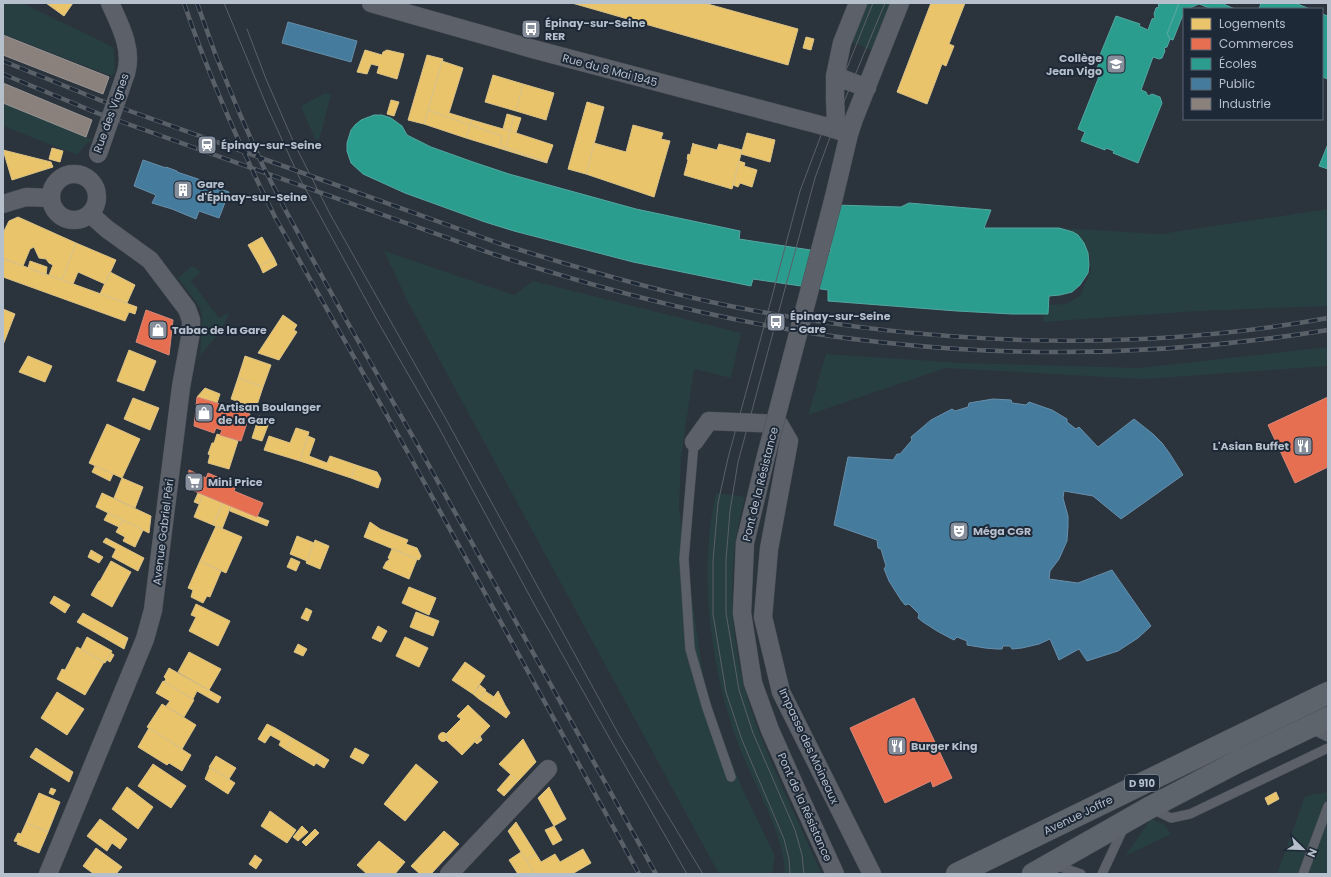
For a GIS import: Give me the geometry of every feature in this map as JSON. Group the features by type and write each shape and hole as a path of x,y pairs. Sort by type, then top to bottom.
{"main road":[{"name":"Avenue Joffre","path":"957,874 1328,693"},
{"name":"D 910","path":"1033,874 1149,808 1328,718"}],"street":[{"name":"Rue des Vignes","path":"84,175 98,154 128,68 128,51 119,21 110,3"},
{"name":"Rue du 8 Mai 1945","path":"371,3 533,49 824,126 849,134"},
{"path":"849,134 836,121 835,76 842,43 858,3"},
{"name":"Pont de la Résistance","path":"835,874 770,730 753,683 742,613 745,543 849,134 900,3"},
{"path":"835,76 867,88"},
{"path":"65,175 84,175 91,180 96,188 98,197 95,206 90,214 83,218 74,220 65,218 58,214 53,206 51,198 52,189 58,180 65,175"},
{"path":"3,204 26,197 51,198"},
{"name":"Avenue Gabriel Péri","path":"48,874 145,639 151,617 181,387 191,332 191,320 187,309 150,260 107,229 90,214"},
{"name":"Impasse des Moineaux","path":"694,442 709,421 779,424 789,441 769,549 763,617 781,692 872,874"},
{"path":"450,874 548,769"}],"lane":[{"path":"694,442 684,559 690,649 706,708 731,777"},
{"path":"1308,727 1328,737"},
{"path":"1149,808 1171,818 1190,814 1328,748"},
{"path":"1304,874 1328,806"},
{"path":"1102,874 1128,820"},
{"path":"1051,864 1081,874"}],"green space":[{"path":"3,3 22,3 114,48 115,74 108,75 3,34"},
{"path":"868,3 891,3 871,50 852,42"},
{"path":"325,93 331,95 319,140 315,139 301,106"},
{"path":"3,102 93,140 86,144 77,155 3,126"},
{"path":"1328,209 1328,306 1198,311 1043,322 1045,305 1066,304 1080,296 1091,270 1088,254 984,228 1059,228 1160,234"},
{"path":"384,251 514,295 533,281 741,333 731,378 694,369 681,458 679,508 706,696 742,788 775,856 772,874 719,874 408,302"},
{"path":"192,266 201,272 191,281 219,318 230,312 217,335 200,355 202,317 200,307 178,278"},
{"path":"1328,347 1328,366 1144,379 946,368 808,415 826,354 962,363 1139,368"},
{"path":"716,493 745,497 734,552 733,581 735,638 740,666 746,694 762,740 778,779 822,874 785,874 780,842 739,746 723,696 713,644 708,590 709,532"},
{"path":"1327,792 1327,874 1277,874 1305,796"},
{"path":"1151,819 1164,824 1171,834 1125,856"}],"building: Logements":[{"path":"46,3 73,3 64,16"},
{"path":"572,3 704,3 798,29 788,65"},
{"path":"931,3 965,3 949,44 954,46 946,66 942,64 927,104 897,92"},
{"path":"806,37 814,39 811,50 803,48"},
{"path":"365,50 382,55 383,52 387,50 404,54 397,79 377,73 379,66 371,64 367,74 357,72"},
{"path":"427,55 443,59 424,124 408,120"},
{"path":"442,61 463,68 449,113 472,120 470,125 428,110"},
{"path":"493,75 523,84 516,111 485,102"},
{"path":"523,84 554,93 546,120 516,111"},
{"path":"391,100 399,102 394,116 387,114"},
{"path":"587,102 604,107 586,174 568,169"},
{"path":"428,110 470,125 466,138 424,124"},
{"path":"507,114 514,116 510,131 503,129"},
{"path":"514,116 521,118 516,133 510,131"},
{"path":"472,120 510,131 506,148 500,145 502,136 470,125"},
{"path":"470,125 502,136 500,145 506,148 505,150 466,138"},
{"path":"633,125 663,133 661,139 670,141 654,197 586,174 594,143 626,152"},
{"path":"510,131 553,145 547,162 506,148"},
{"path":"747,133 775,140 770,162 741,154"},
{"path":"693,143 717,150 719,144 742,150 732,189 684,175 688,154 690,155"},
{"path":"52,148 63,151 60,162 49,159"},
{"path":"506,148 547,162 547,163 505,150"},
{"path":"3,150 51,162 53,167 12,180"},
{"path":"739,161 745,163 744,166 757,170 752,187 740,183 738,187 733,185"},
{"path":"18,217 76,243 62,280 49,275 53,265 46,259 39,258 34,247 30,249 23,266 3,258 3,233 9,221"},
{"path":"262,237 274,258 260,266 248,245"},
{"path":"76,243 116,260 105,284 78,272 73,284 62,280"},
{"path":"274,258 277,265 263,273 260,266"},
{"path":"4,259 137,307 135,314 129,312 125,321 3,277"},
{"path":"30,261 47,267 46,275 28,268"},
{"path":"110,272 135,285 127,303 100,294"},
{"path":"3,309 15,314 3,345"},
{"path":"283,315 297,325 294,330 297,332 279,360 258,353"},
{"path":"129,350 156,361 144,391 117,381"},
{"path":"28,356 52,366 45,382 19,372"},
{"path":"245,356 271,365 263,387 238,378"},
{"path":"238,378 263,387 256,408 231,399"},
{"path":"205,388 220,394 217,403 197,397"},
{"path":"133,398 159,408 150,430 124,419"},
{"path":"259,416 270,420 262,441 252,438"},
{"path":"107,424 140,439 122,478 89,463"},
{"path":"296,428 309,432 300,461 264,450 269,436 290,443"},
{"path":"217,434 238,441 229,469 208,463 210,455 208,454"},
{"path":"308,436 315,439 309,456 327,463 330,456 356,465 351,478 300,461"},
{"path":"356,465 377,472 381,479 378,488 351,478"},
{"path":"95,466 113,474 110,481 92,472"},
{"path":"122,478 143,487 135,508 114,498"},
{"path":"102,493 151,516 149,533 96,507"},
{"path":"198,493 203,495 199,504 194,502"},
{"path":"203,495 223,503 213,525 194,517"},
{"path":"223,503 231,506 222,529 213,525"},
{"path":"231,506 269,521 267,526 230,511"},
{"path":"108,513 123,520 119,527 104,520"},
{"path":"123,520 143,530 135,547 123,541 125,537 116,532"},
{"path":"370,522 380,529 408,540 406,544 417,548 421,556 419,560 364,537"},
{"path":"216,526 242,537 226,573 200,561"},
{"path":"297,536 314,543 307,561 290,554"},
{"path":"106,538 144,558 138,571 112,557 116,549 103,542"},
{"path":"315,540 329,546 320,569 306,563"},
{"path":"392,549 417,559 409,579 383,568 386,562 390,559 388,558"},
{"path":"91,550 103,557 99,563 88,557"},
{"path":"291,558 300,562 296,571 287,567"},
{"path":"111,561 131,572 112,607 91,595"},
{"path":"200,561 221,571 210,597 207,596 203,603 191,597 193,590 188,588"},
{"path":"409,587 436,598 429,615 402,603"},
{"path":"54,596 70,605 65,613 50,603"},
{"path":"196,604 230,621 218,646 189,631 196,617 191,615"},
{"path":"306,608 312,611 308,621 301,618"},
{"path":"416,612 439,621 433,636 410,627"},
{"path":"83,613 128,638 124,649 77,622"},
{"path":"378,626 387,631 381,642 372,638"},
{"path":"87,637 112,651 105,663 81,649"},
{"path":"405,637 428,648 419,667 396,656"},
{"path":"298,644 307,649 303,656 294,652"},
{"path":"77,647 104,662 85,695 57,679 62,669 65,670"},
{"path":"189,652 221,669 209,690 178,672"},
{"path":"111,653 114,655 110,662 107,660"},
{"path":"465,662 485,676 473,694 452,680"},
{"path":"169,668 221,697 218,703 197,691 193,699 164,682 166,679 164,677"},
{"path":"163,681 194,700 184,717 166,706 170,701 156,693"},
{"path":"480,685 486,690 479,699 473,694"},
{"path":"485,691 494,697 488,705 479,699"},
{"path":"498,691 505,705 498,712 488,705"},
{"path":"57,692 84,709 67,735 41,718"},
{"path":"162,704 196,725 182,749 147,727"},
{"path":"468,705 490,726 462,755 446,740 448,737 446,734 461,719 457,716"},
{"path":"505,705 510,713 506,718 498,712"},
{"path":"267,724 275,728 265,743 258,739"},
{"path":"149,728 191,755 182,771 169,763 167,765 138,747"},
{"path":"275,728 292,738 285,749 279,745 281,741 270,735"},
{"path":"441,733 445,733 447,737 445,741 441,741 439,739 439,735"},
{"path":"480,736 482,740 477,744 475,742"},
{"path":"292,738 321,755 314,766 285,749"},
{"path":"523,739 536,762 518,781 499,764"},
{"path":"36,748 73,772 69,782 30,757"},
{"path":"355,748 369,755 363,764 350,757"},
{"path":"321,755 329,760 324,768 316,763"},
{"path":"216,756 236,768 229,779 209,767"},
{"path":"153,764 186,786 171,808 138,786"},
{"path":"416,764 438,782 405,821 384,804"},
{"path":"210,767 235,783 228,794 205,779"},
{"path":"511,774 518,781 504,796 497,790"},
{"path":"127,787 153,807 138,829 112,809"},
{"path":"549,787 566,819 554,826 538,798"},
{"path":"51,788 56,790 53,795 49,793"},
{"path":"1276,792 1279,799 1268,805 1265,798"},
{"path":"39,793 60,802 48,832 26,823"},
{"path":"270,811 296,830 287,843 261,826"},
{"path":"100,819 127,839 120,849 112,843 107,851 87,836"},
{"path":"516,822 536,854 526,860 508,831"},
{"path":"26,823 48,832 39,853 17,844 18,842 14,841 18,833 21,834"},
{"path":"302,826 308,832 298,841 293,837"},
{"path":"554,826 562,840 553,845 545,830"},
{"path":"315,829 319,833 306,846 302,842"},
{"path":"444,831 459,844 431,874 420,874 411,866"},
{"path":"379,841 405,862 395,874 367,874 357,865"},
{"path":"96,848 122,867 116,874 94,874 83,866"},
{"path":"583,849 591,863 572,874 535,874 526,860 536,854 541,862 555,854 560,862"},
{"path":"521,852 535,874 518,874 509,860"},
{"path":"255,855 262,860 256,869 249,864"}],"building: Commerces":[{"path":"146,310 173,320 169,355 136,342"},
{"path":"197,397 223,405 221,411 227,413 229,407 250,414 241,441 220,435 222,430 216,428 214,433 194,426"},
{"name":"L'Asian Buffet","path":"1328,397 1328,467 1295,483 1268,425"},
{"path":"189,470 206,478 208,473 236,485 234,491 263,503 257,517 187,488"},
{"name":"Burger King","path":"914,698 952,778 933,787 931,781 885,803 850,728"}],"building: Écoles":[{"path":"1158,3 1179,3 1167,34 1170,39 1167,47 1164,48 1165,51 1162,58 1159,59 1153,57 1141,90 1146,92 1148,96 1152,94 1160,97 1162,103 1138,163 1113,153 1114,151 1106,148 1105,150 1081,141 1085,132 1078,129 1100,74 1095,73 1100,61 1098,60 1116,16 1140,24 1139,26 1148,30 1152,19 1155,18 1154,14 1156,8 1159,7"},
{"path":"1179,3 1221,3 1233,8 1209,8 1199,4 1189,8 1183,8 1183,15 1173,40 1170,39 1167,34"},
{"path":"1261,3 1295,3 1308,8 1259,8"},
{"path":"1323,14 1328,16 1328,79 1323,77"},
{"path":"374,115 382,115 391,118 402,126 407,135 431,147 473,162 509,174 636,209 740,231 739,239 830,253 836,205 901,207 909,203 991,210 984,228 1059,228 1078,235 1084,243 1088,253 1088,273 1080,285 1072,292 1049,296 1048,314 1012,314 828,301 828,290 753,279 751,286 633,262 485,222 405,193 363,174 351,163 347,151 347,143 351,130 355,125 361,120"},
{"path":"1328,144 1328,169 1319,166"}],"building: Public":[{"path":"288,22 357,41 351,62 282,43"},
{"name":"Gare d'Épinay-sur-Seine","path":"143,160 210,183 209,185 229,192 219,218 199,211 196,219 152,203 156,195 134,186"},
{"name":"Méga CGR","path":"993,399 1011,400 1012,403 1026,405 1029,402 1052,410 1067,419 1067,422 1076,429 1079,427 1098,447 1134,419 1162,443 1183,475 1121,519 1093,496 1064,491 1063,498 1068,516 1067,541 1059,559 1050,571 1049,579 1078,583 1112,570 1151,626 1138,638 1118,651 1087,661 1079,649 1059,660 1050,639 1039,644 1012,649 1010,646 1003,646 1002,649 997,649 967,645 967,641 957,637 954,640 923,622 918,618 919,614 909,604 905,605 901,600 889,581 884,569 886,566 881,549 878,548 877,540 834,525 848,457 893,460 897,454 900,454 912,440 911,437 931,420 952,409 955,411 968,407 969,403"}],"building: Industrie":[{"path":"3,35 109,77 103,94 3,55"},
{"path":"3,83 92,120 86,137 3,103"}],"tram line":[{"path":"224,3 268,109 300,179 378,322 438,426 534,604 687,874"},
{"path":"790,874 789,859 784,839 742,740 726,692 713,614 713,561 718,503 728,458 800,191 873,3"},
{"path":"804,874 802,855 795,830 753,733 739,690 726,613 726,560 730,511 738,462 815,178 836,121 885,3"},
{"path":"247,29 266,79 294,143 330,214 447,421 619,735 703,874"}],"railway":[{"path":"184,3 226,112 276,219 407,451 639,874"},
{"path":"197,3 216,56 239,112 263,166 287,213 656,874"},
{"path":"3,61 102,101 498,243 613,278 730,306 804,319 878,329 953,336 1029,340 1104,340 1179,337 1254,329 1328,318"},
{"path":"3,74 97,113 493,254 588,283 732,319 830,336 879,342 991,351 1047,352 1160,349 1272,338 1328,330"}],"place":[{"name":"Épinay-sur-Seine RER","path":"531,29"},
{"name":"Collège Jean Vigo","path":"1116,64"},
{"name":"Épinay-sur-Seine","path":"207,145"},
{"name":"Gare d'Épinay-sur-Seine","path":"183,190"},
{"name":"Épinay-sur-Seine - Gare","path":"776,322"},
{"name":"Tabac de la Gare","path":"158,330"},
{"name":"Artisan Boulanger de la Gare","path":"204,413"},
{"name":"L'Asian Buffet","path":"1303,446"},
{"name":"Mini Price","path":"194,482"},
{"name":"Méga CGR","path":"959,531"},
{"name":"Burger King","path":"897,746"}]}
